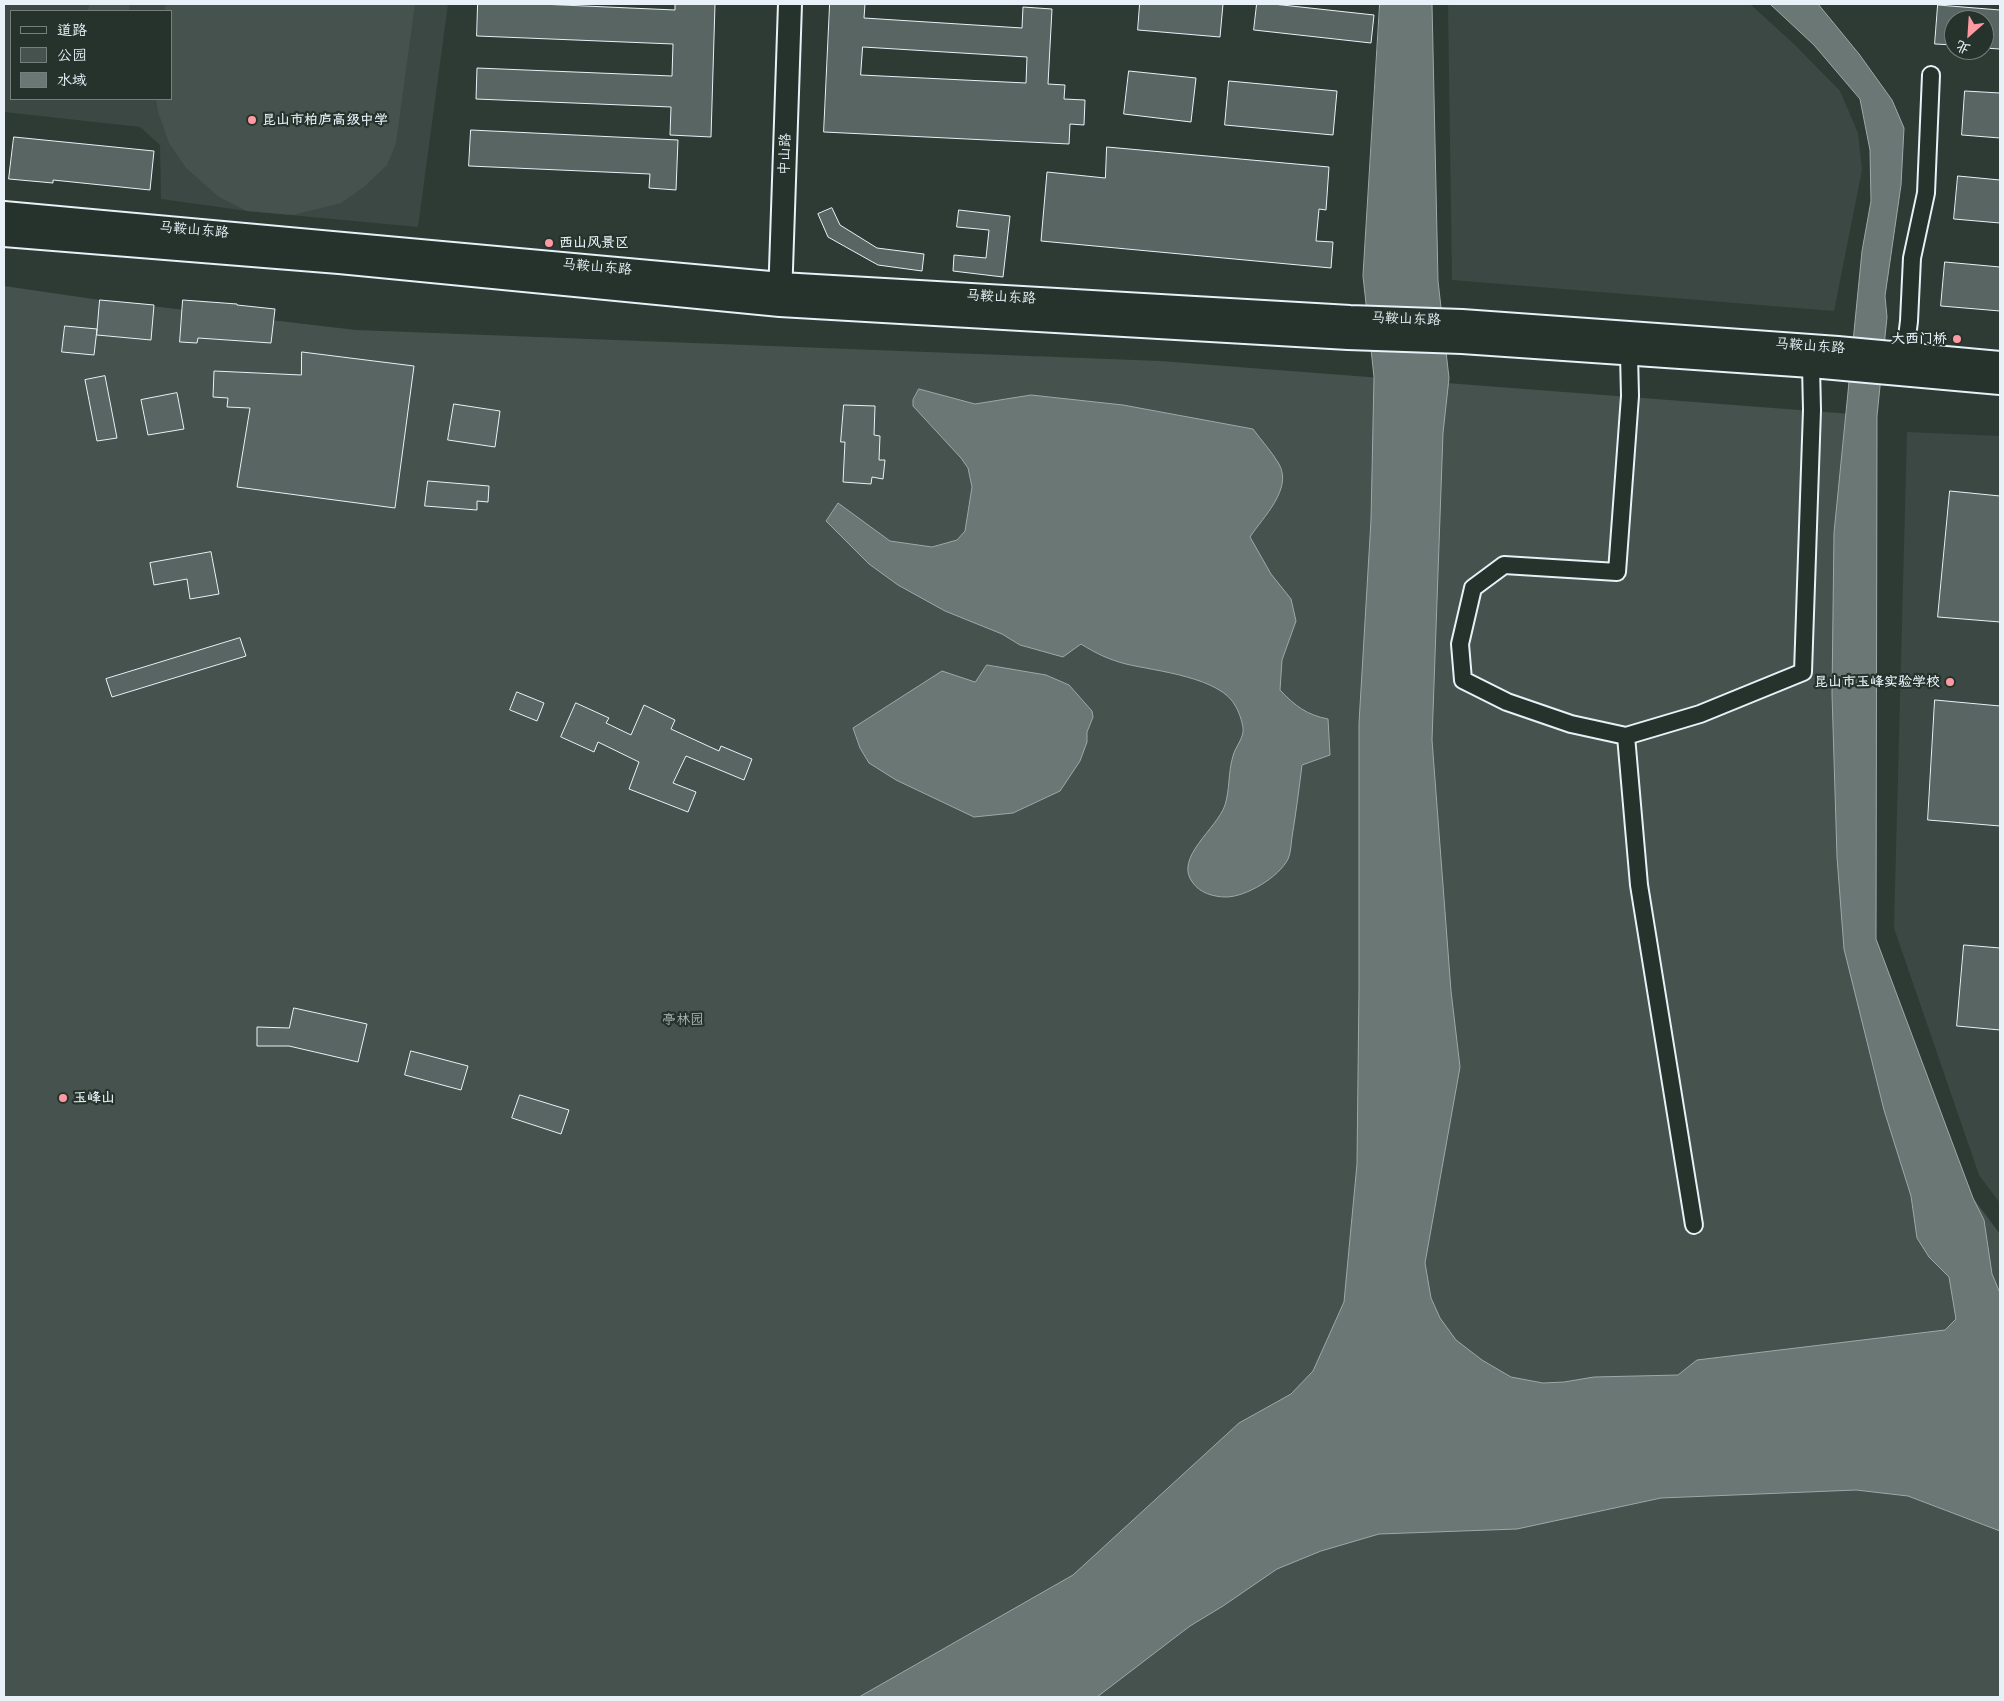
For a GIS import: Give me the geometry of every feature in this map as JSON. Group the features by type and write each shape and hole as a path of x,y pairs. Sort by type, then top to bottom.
{"main road":[{"name":"中山路","path":"781,294 790,4"},
{"name":"马鞍山东路","path":"4,212 781,294"},
{"name":"马鞍山东路","path":"4,234 339,262 781,294 1349,328 1838,348 2000,362"},
{"name":"马鞍山东路","path":"1462,332 1629,354 1811,366 2000,383"}],"street":[{"path":"1905,354 1909,321 1912,258 1926,192 1931,75"},
{"path":"1629,354 1630,396 1617,572 1504,565 1473,588 1460,644 1463,680 1507,702 1562,721 1626,736 1700,714 1803,672 1812,410 1811,366"},
{"path":"1626,736 1639,885 1694,1225"}],"shaded area":[{"name":"昆山市柏庐高级中学","path":"4,4 448,4 418,227 247,211 161,199 160,145 140,127 4,112"},
{"path":"1448,4 1750,4 1795,45 1840,91 1858,133 1862,170 1834,311 1452,280"},
{"name":"昆山市玉峰实验学校","path":"1907,432 2000,436 2000,1203 1979,1175 1894,928"}],"green space":[{"path":"89,4 130,4 129,10 88,10"},
{"name":"昆山市柏庐高级中学","path":"166,4 415,4 396,143 387,165 364,187 341,203 293,215 247,211 219,197 186,168 169,143 158,112 156,100 172,100 172,10 164,10"},
{"name":"亭林园","path":"4,286 100,300 356,330 1160,361 1877,416 1876,939 1973,1198 2000,1234 2000,1697 4,1697"}],"water":[{"path":"1380,4 1432,4 1438,281 1449,378 1443,433 1432,740 1451,991 1460,1067 1425,1263 1431,1298 1440,1318 1456,1340 1482,1360 1511,1377 1543,1383 1594,1377 1678,1375 1697,1360 1945,1330 1956,1319 1949,1277 1929,1257 1917,1238 1911,1196 1884,1110 1844,949 1837,857 1832,694 1834,533 1862,251 1871,201 1870,150 1860,99 1814,45 1770,4 1818,4 1859,54 1892,100 1904,128 1901,185 1885,296 1887,317 1877,416 1876,939 1973,1198 1984,1220 1992,1274 2000,1293 2000,1531 1908,1496 1856,1490 1661,1498 1517,1529 1379,1534 1321,1551 1277,1569 1190,1626 1097,1697 859,1697 1073,1575 1239,1423 1291,1394 1313,1371 1344,1302 1357,1164 1359,723 1371,520 1374,377 1363,276"},
{"path":"919,389 975,404 1031,395 1123,405 1253,429 1273,455 1282,473 1282,483 1275,502 1250,537 1271,574 1291,599 1296,621 1282,660 1280,690 1302,709 1328,719 1330,755 1302,765 1289,857 1284,866 1270,879 1243,894 1221,897 1208,894 1199,889 1193,883 1188,873 1188,864 1192,854 1221,814 1225,805 1231,762 1243,732 1240,716 1228,697 1203,682 1120,662 1103,656 1081,644 1063,657 1020,645 1002,634 945,611 898,585 869,564 826,521 838,503 890,541 932,547 957,540 965,531 972,487 968,468 913,406 913,400"},
{"path":"987,665 1046,675 1069,685 1092,711 1093,717 1087,732 1087,742 1080,761 1060,791 1013,813 974,817 896,780 869,763 860,748 853,728 942,671 975,682"}],"building":[{"path":"478,4 540,4 675,10 675,4 715,4 711,137 670,135 671,107 476,99 477,68 672,76 673,44 477,36"},
{"path":"830,4 865,4 864,18 1022,28 1023,7 1052,9 1048,84 1065,85 1064,99 1085,100 1084,125 1070,124 1069,144 824,132","holes":["863,47 1027,57 1026,83 861,75"]},
{"path":"1140,4 1223,4 1220,37 1138,30"},
{"path":"1257,4 1374,15 1371,43 1254,30"},
{"path":"1938,5 2000,10 2000,49 1994,49 1994,10 1944,10 1944,44 1935,44"},
{"path":"1129,71 1196,78 1191,122 1124,114"},
{"path":"1229,81 1337,91 1333,135 1225,125"},
{"path":"1965,91 2000,93 2000,138 1962,135"},
{"path":"471,130 678,140 676,190 649,188 650,174 469,166"},
{"path":"14,137 154,151 150,190 53,180 53,183 9,179"},
{"path":"1107,147 1329,167 1326,210 1319,209 1316,241 1333,242 1331,268 1041,241 1047,172 1105,178"},
{"path":"1958,176 2000,180 2000,223 1954,219"},
{"path":"832,208 840,225 877,248 924,254 922,271 878,265 828,237 818,214"},
{"path":"959,210 1010,216 1003,277 953,271 954,255 986,258 989,230 957,227"},
{"path":"1945,262 2000,267 2000,311 1941,306"},
{"path":"100,300 154,305 151,340 97,335"},
{"path":"183,300 275,309 271,343 198,338 197,343 180,342"},
{"path":"65,326 97,329 94,355 62,352"},
{"path":"302,352 414,366 395,508 237,487 250,408 227,407 228,398 213,397 214,371 301,375"},
{"path":"105,376 117,438 97,441 85,380"},
{"path":"177,393 184,429 148,435 141,400"},
{"path":"454,404 500,411 495,447 448,440"},
{"path":"844,405 875,406 874,435 880,436 879,460 885,460 883,479 872,477 871,484 843,482 845,442 841,442"},
{"path":"428,481 489,486 488,502 477,501 477,510 425,506"},
{"path":"1950,491 2000,496 2000,622 1938,617"},
{"path":"211,552 219,594 190,599 187,579 154,585 150,563"},
{"path":"240,638 246,656 112,697 106,679"},
{"path":"517,692 544,703 537,721 510,710"},
{"path":"1935,700 2000,706 2000,826 1928,820"},
{"path":"576,703 609,718 606,723 631,735 644,705 675,720 671,729 719,751 721,746 752,759 744,780 686,756 673,783 696,792 688,812 629,789 639,762 598,742 594,752 561,737"},
{"path":"1964,945 2000,948 2000,1030 1957,1026"},
{"path":"294,1008 367,1024 358,1062 289,1046 257,1046 257,1027 289,1028"},
{"path":"411,1051 468,1066 461,1090 405,1075"},
{"path":"520,1095 569,1110 561,1134 512,1118"}],"place":[{"name":"昆山市柏庐高级中学","path":"252,120"},
{"name":"西山风景区","path":"549,243"},
{"name":"大西门桥","path":"1957,339"},
{"name":"昆山市玉峰实验学校","path":"1950,682"},
{"name":"玉峰山","path":"63,1098"}]}
